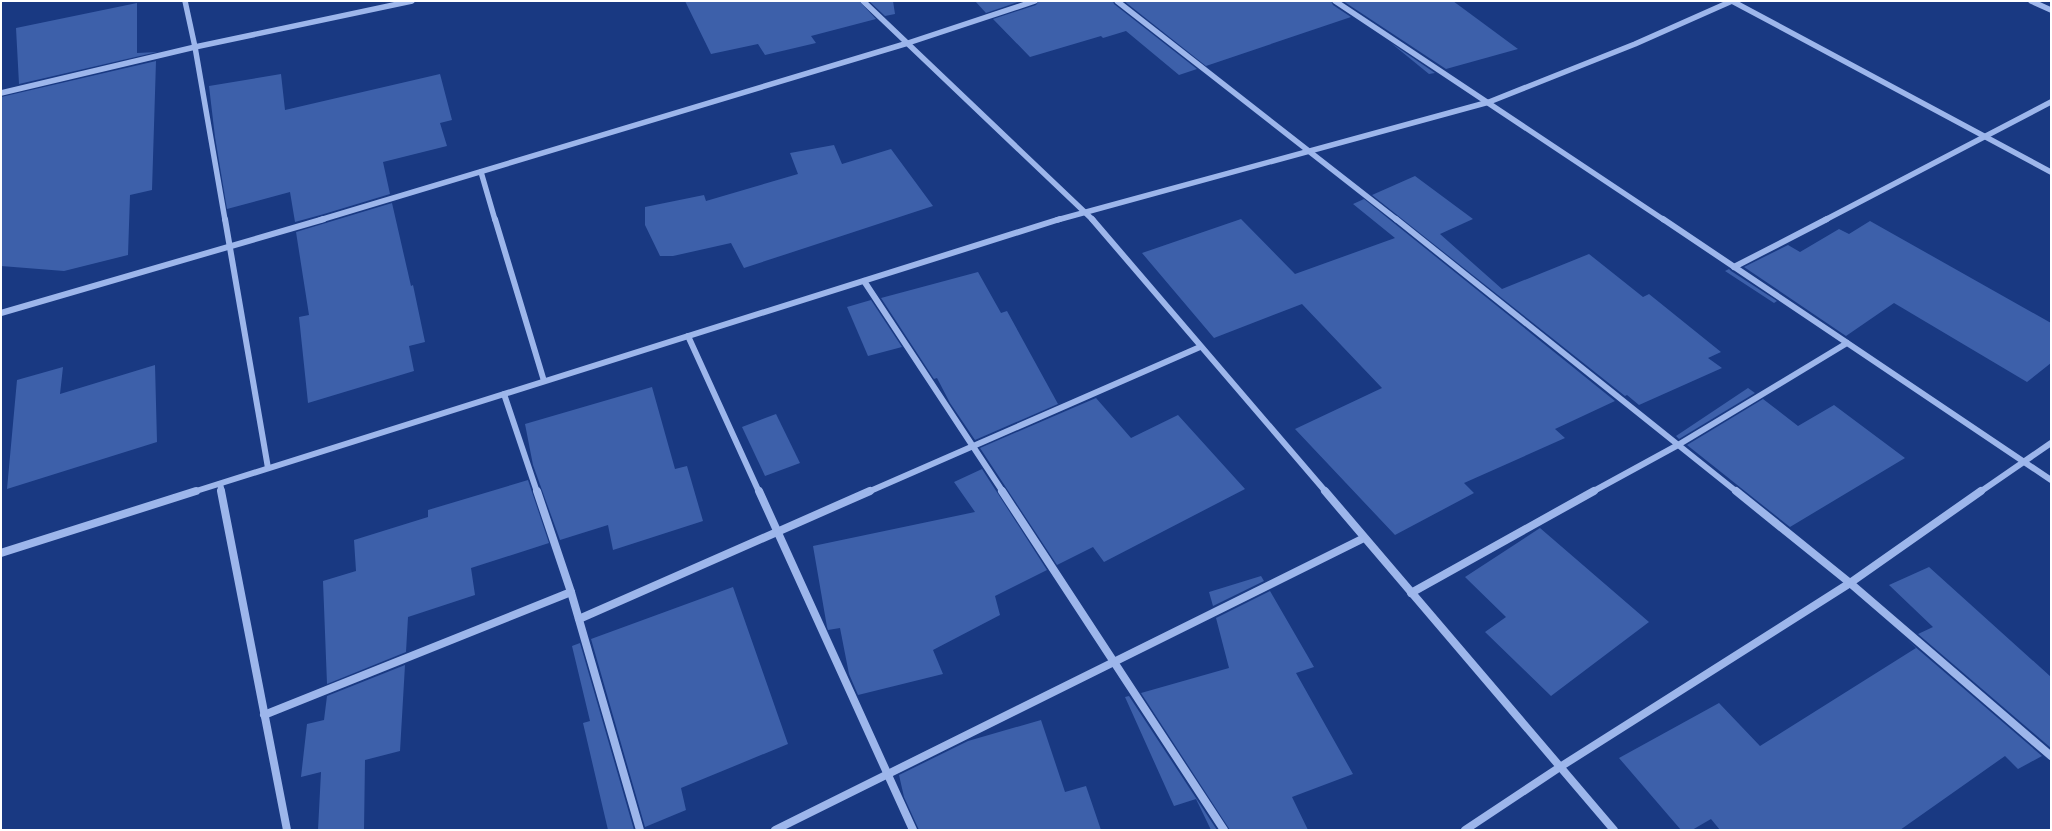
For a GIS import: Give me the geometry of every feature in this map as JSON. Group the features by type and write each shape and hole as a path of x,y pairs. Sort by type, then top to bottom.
{"street":[{"path":"185,1 195,46 268,468"},
{"path":"1,93 195,46 412,1"},
{"path":"863,1 1085,211 1614,830"},
{"path":"1,313 230,247 481,172 908,43 1035,1"},
{"path":"1116,1 1310,150 1850,583 2051,756"},
{"path":"1335,1 1489,102 2051,480"},
{"path":"1,553 1085,211 1489,102 1635,44 1732,1 2051,172"},
{"path":"2031,1 2051,10"},
{"path":"1734,266 1984,135 2051,102"},
{"path":"481,172 544,381"},
{"path":"864,281 1224,830"},
{"path":"688,336 913,830"},
{"path":"1411,593 1678,445 1847,342"},
{"path":"579,620 1200,347"},
{"path":"504,394 571,592 640,830"},
{"path":"1465,830 1560,767 1850,583 2023,461 2051,443"},
{"path":"220,484 287,830"},
{"path":"775,830 1364,538"},
{"path":"264,715 571,592"}],"building":[{"path":"685,1 859,1 876,19 811,36 816,43 765,55 758,44 711,54"},
{"path":"869,1 893,1 895,14 885,16"},
{"path":"975,1 1021,1 986,13"},
{"path":"1039,1 1113,1 1114,4 1197,69 1179,75 1126,31 1103,38 1101,36 1030,57 993,19 1036,5"},
{"path":"1124,1 1331,1 1333,5 1351,17 1206,66"},
{"path":"1343,1 1453,1 1518,49 1446,69"},
{"path":"137,3 137,53 157,52 19,84 16,28"},
{"path":"1391,43 1435,73 1429,74"},
{"path":"156,61 152,190 130,195 128,255 64,271 1,266 1,97"},
{"path":"281,74 285,110 440,74 452,120 440,123 447,146 383,162 390,194 324,214 295,222 290,192 227,209 215,137 209,86"},
{"path":"834,145 842,164 891,149 933,206 744,268 731,243 673,256 660,256 645,225 645,207 704,195 706,201 798,174 790,153"},
{"path":"1415,176 1473,219 1440,234 1502,289 1589,254 1643,297 1649,294 1721,352 1708,358 1722,368 1639,405 1627,395 1625,396 1372,195"},
{"path":"1364,199 1615,401 1555,429 1565,438 1464,483 1474,493 1395,535 1295,429 1382,388 1302,304 1214,338 1142,253 1241,219 1295,274 1395,238 1353,204"},
{"path":"392,203 411,286 413,285 425,342 409,346 414,371 308,403 299,317 309,315 296,232"},
{"path":"1870,221 2051,323 2051,363 2027,382 1894,303 1846,336 1744,267 1788,245 1800,252 1839,229 1849,234"},
{"path":"1729,269 1777,301 1774,303 1725,271"},
{"path":"978,272 1001,313 1007,311 1058,404 975,440 950,403 937,378 934,379 881,298"},
{"path":"871,300 902,347 868,356 847,307"},
{"path":"155,365 157,442 7,489 17,380 63,367 60,394"},
{"path":"652,387 675,469 687,466 703,521 613,550 608,525 560,540 533,465 525,424"},
{"path":"1748,388 1755,393 1679,439 1676,436"},
{"path":"1096,398 1131,438 1178,415 1245,489 1104,562 1093,547 1057,565 980,448"},
{"path":"1763,399 1798,426 1834,405 1905,458 1790,527 1687,445"},
{"path":"776,414 800,463 765,476 742,427"},
{"path":"982,469 1047,570 995,596 1000,615 933,650 943,674 858,695 849,674 840,628 828,630 827,627 813,546 975,512 954,482"},
{"path":"528,480 549,543 471,568 475,595 408,617 406,652 327,684 323,581 356,571 354,540 428,517 428,510"},
{"path":"1540,528 1649,622 1551,696 1485,632 1506,617 1465,577"},
{"path":"1929,567 2051,677 2051,748 1918,634 1933,627 1889,585"},
{"path":"1261,576 1264,581 1213,606 1209,592"},
{"path":"733,587 788,744 681,788 686,810 645,827 591,639"},
{"path":"1270,591 1314,667 1296,673 1353,774 1292,797 1308,830 1230,830 1141,693 1229,668 1216,618"},
{"path":"1906,639 2042,756 2018,769 2005,756 1900,830 1720,830 1711,819 1692,830 1681,830 1619,758 1719,703 1760,746 1916,648"},
{"path":"580,643 634,830 608,830 583,723 590,721 572,646"},
{"path":"405,665 400,751 365,760 364,830 318,830 321,772 301,777 307,724 324,720 327,696"},
{"path":"1129,696 1217,830 1211,830 1196,799 1174,806 1125,697"},
{"path":"1041,720 1065,792 1086,786 1101,830 919,830 904,797 899,775 968,741"}]}
